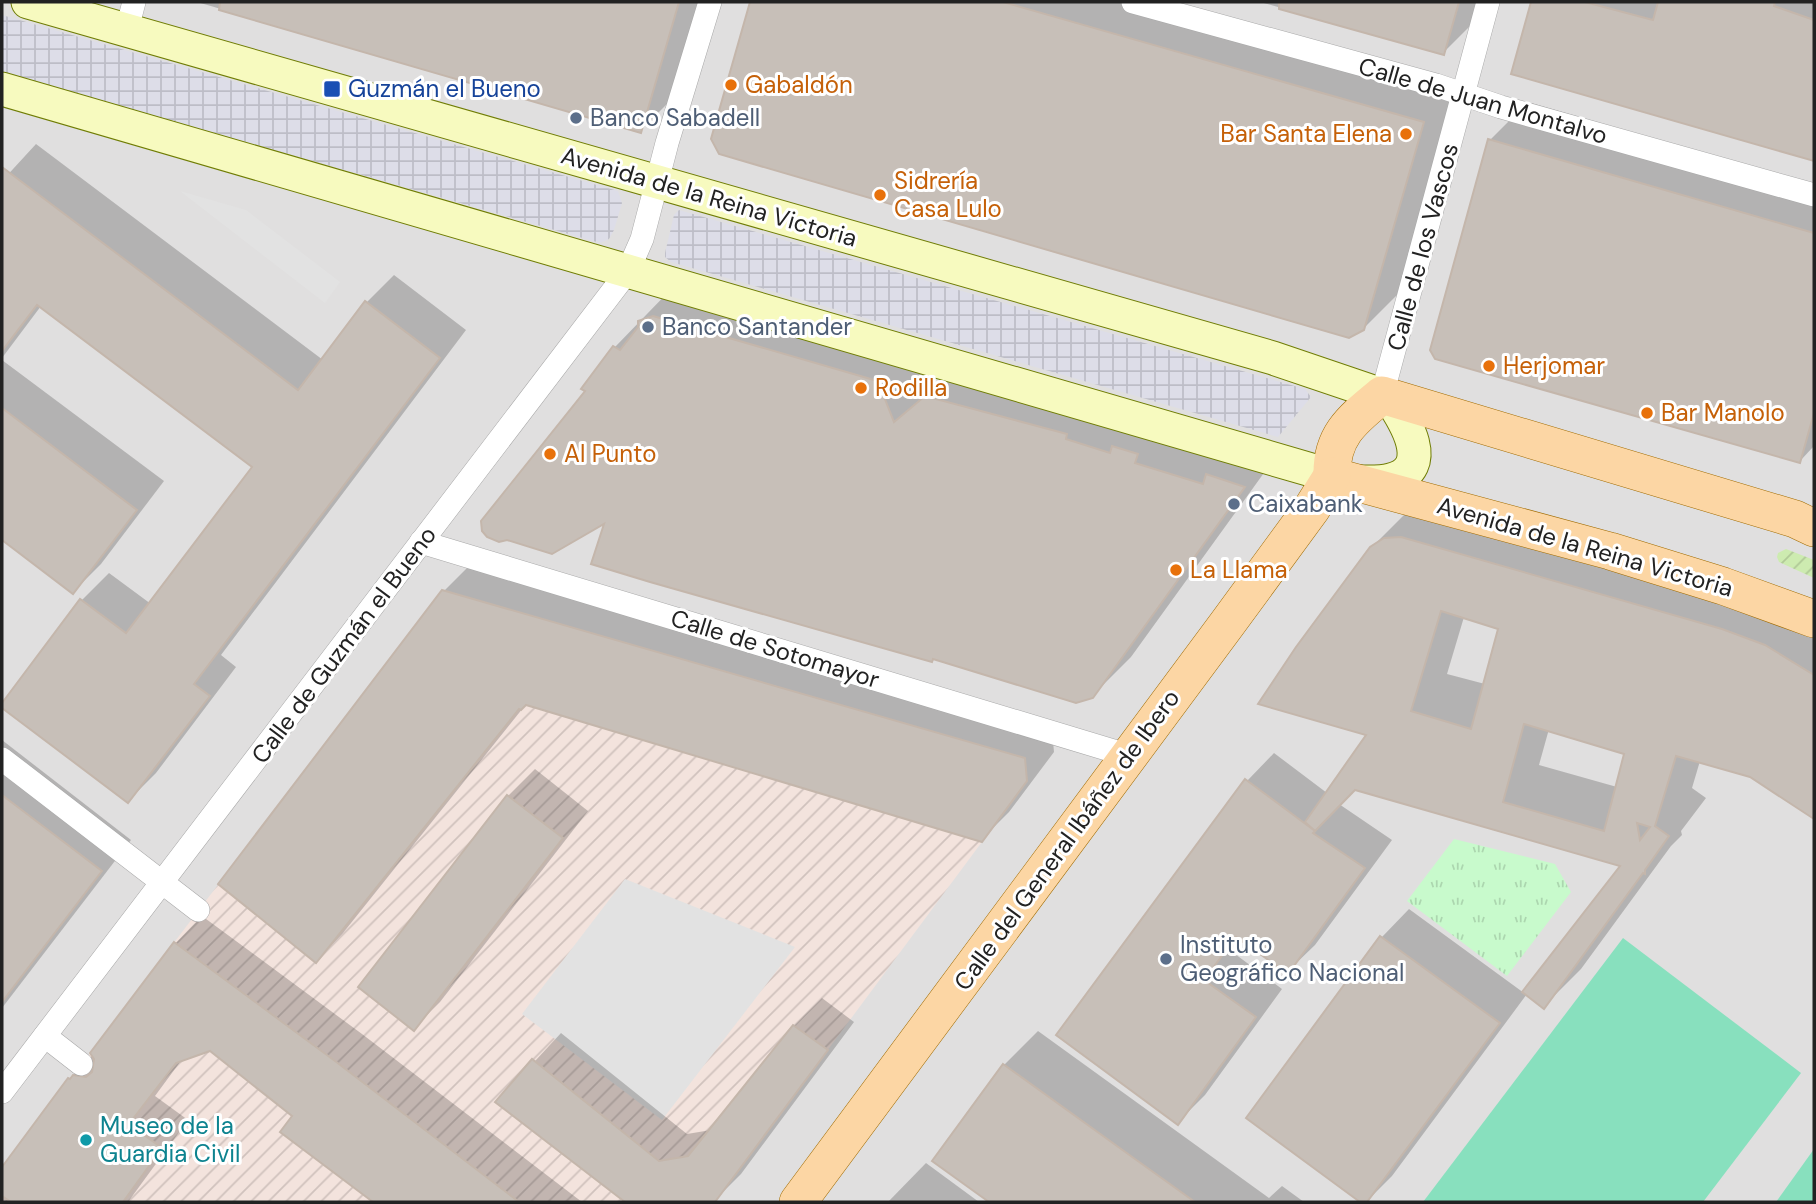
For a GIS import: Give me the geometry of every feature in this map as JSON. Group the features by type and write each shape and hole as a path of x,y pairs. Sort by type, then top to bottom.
{"main road":[{"path":"1343,479 1332,457 1335,444 1344,430 1386,396"},
{"name":"Avenida de la Reina Victoria","path":"1386,396 1783,515 1814,528"},
{"name":"Avenida de la Reina Victoria","path":"1343,479 1649,563 1775,603 1814,619"},
{"name":"Calle del General Ibáñez de Ibero","path":"799,1202 1305,518 1343,479"}],"street":[{"name":"Avenida de la Reina Victoria","path":"2,89 1343,479 1386,482 1395,479 1408,468 1413,459 1414,443 1407,425 1386,396 1273,358 658,183 130,16 28,2"},
{"name":"Calle de Guzmán el Bueno","path":"2,1092 628,271 642,239 667,143 710,2"},
{"name":"Calle de los Vascos","path":"1386,396 1470,63 1488,2"},
{"name":"Calle de Juan Montalvo","path":"1146,4 1814,195"},
{"name":"Calle de Sotomayor","path":"421,542 1130,756"},
{"path":"2,759 198,910"},
{"path":"45,1036 81,1064"}],"shaded area":[{"path":"2,2 1814,2 1814,1202 2,1202"},
{"path":"2,15 618,191 622,203 614,230 609,239 600,243 2,72"},
{"path":"180,191 246,210 340,282 325,303"},
{"path":"679,210 1305,389 1311,397 1278,437 671,262 665,257 665,253 674,215"},
{"path":"442,590 1025,758 1027,781 715,1202 2,1202 2,1169"},
{"path":"625,879 795,947 662,1120 522,1014"}],"green space":[{"path":"1786,549 1814,560 1814,578 1779,562 1778,553"},
{"path":"1454,839 1555,864 1571,892 1507,976 1407,901"},
{"path":"1623,938 1801,1073 1703,1202 1423,1202"},
{"path":"1814,1149 1814,1202 1776,1202"}],"building":[{"path":"220,2 679,2 641,133 219,10"},
{"path":"750,2 1003,2 1424,122 1364,330 1349,338 719,154 711,139"},
{"path":"1279,2 1459,2 1444,55 1279,9"},
{"path":"1531,2 1585,2 1653,20 1658,2 1775,2 1774,6 1814,20 1814,161 1511,74"},
{"path":"1488,139 1814,233 1814,413 1800,463 1435,359 1430,350"},
{"path":"2,167 298,390 365,301 440,358 194,684 210,696 128,803 2,708 2,703 80,599 126,633 252,467 37,305 2,351"},
{"path":"653,316 874,380 879,384 894,422 925,396 1067,434 1066,439 1110,453 1112,446 1138,454 1135,463 1203,484 1206,474 1245,487 1093,698 1076,703 933,659 932,662 591,564 604,524 552,554 507,540 499,542 487,537 482,531 481,521 585,391 581,389 613,346 620,350 638,327 638,321"},
{"path":"2,408 137,510 73,594 2,540"},
{"path":"1401,537 1722,629 1765,645 1814,675 1814,819 1750,777 1676,756 1655,826 1669,836 1645,870 1645,874 1643,873 1544,1009 1522,992 1620,866 1355,790 1315,831 1305,822 1366,735 1258,704 1296,647 1370,547 1384,538","holes":["1441,611 1498,629 1471,729 1411,711","1524,724 1624,754 1604,831 1503,802","1637,823 1650,827 1640,840"]},
{"path":"442,590 1025,758 1027,781 982,842 526,705 519,709 316,963 218,884"},
{"name":"Instituto Geográfico Nacional","path":"1245,779 1315,831 1313,833 1365,868 1288,974 1236,937 1204,980 1256,1017 1178,1125 1056,1035"},
{"path":"2,795 102,871 2,1002"},
{"path":"507,795 563,838 414,1031 358,987"},
{"name":"Instituto Geográfico Nacional","path":"1380,936 1500,1023 1367,1202 1360,1202 1246,1118"},
{"path":"174,942 519,1202 373,1202 280,1132 292,1116 210,1051 176,1063 129,1124 162,1148 123,1202 11,1202 2,1196 2,1167 68,1078 73,1075 86,1077 92,1072 94,1059 90,1053"},
{"path":"793,1025 828,1050 715,1202 625,1202 495,1102 532,1059 659,1161 688,1156"},
{"path":"1003,1064 1195,1202 989,1202 932,1161"}],"place":[{"name":"Gabaldón","path":"731,85"},
{"name":"Guzmán el Bueno","path":"332,89"},
{"name":"Banco Sabadell","path":"576,118"},
{"name":"Bar Santa Elena","path":"1406,134"},
{"name":"Sidrería Casa Lulo","path":"880,195"},
{"name":"Banco Santander","path":"648,327"},
{"name":"Herjomar","path":"1489,366"},
{"name":"Rodilla","path":"861,388"},
{"name":"Bar Manolo","path":"1647,413"},
{"name":"Al Punto","path":"550,454"},
{"name":"Caixabank","path":"1234,504"},
{"name":"La Llama","path":"1176,570"},
{"name":"Instituto Geográfico Nacional","path":"1166,959"},
{"name":"Museo de la Guardia Civil","path":"86,1140"}]}
